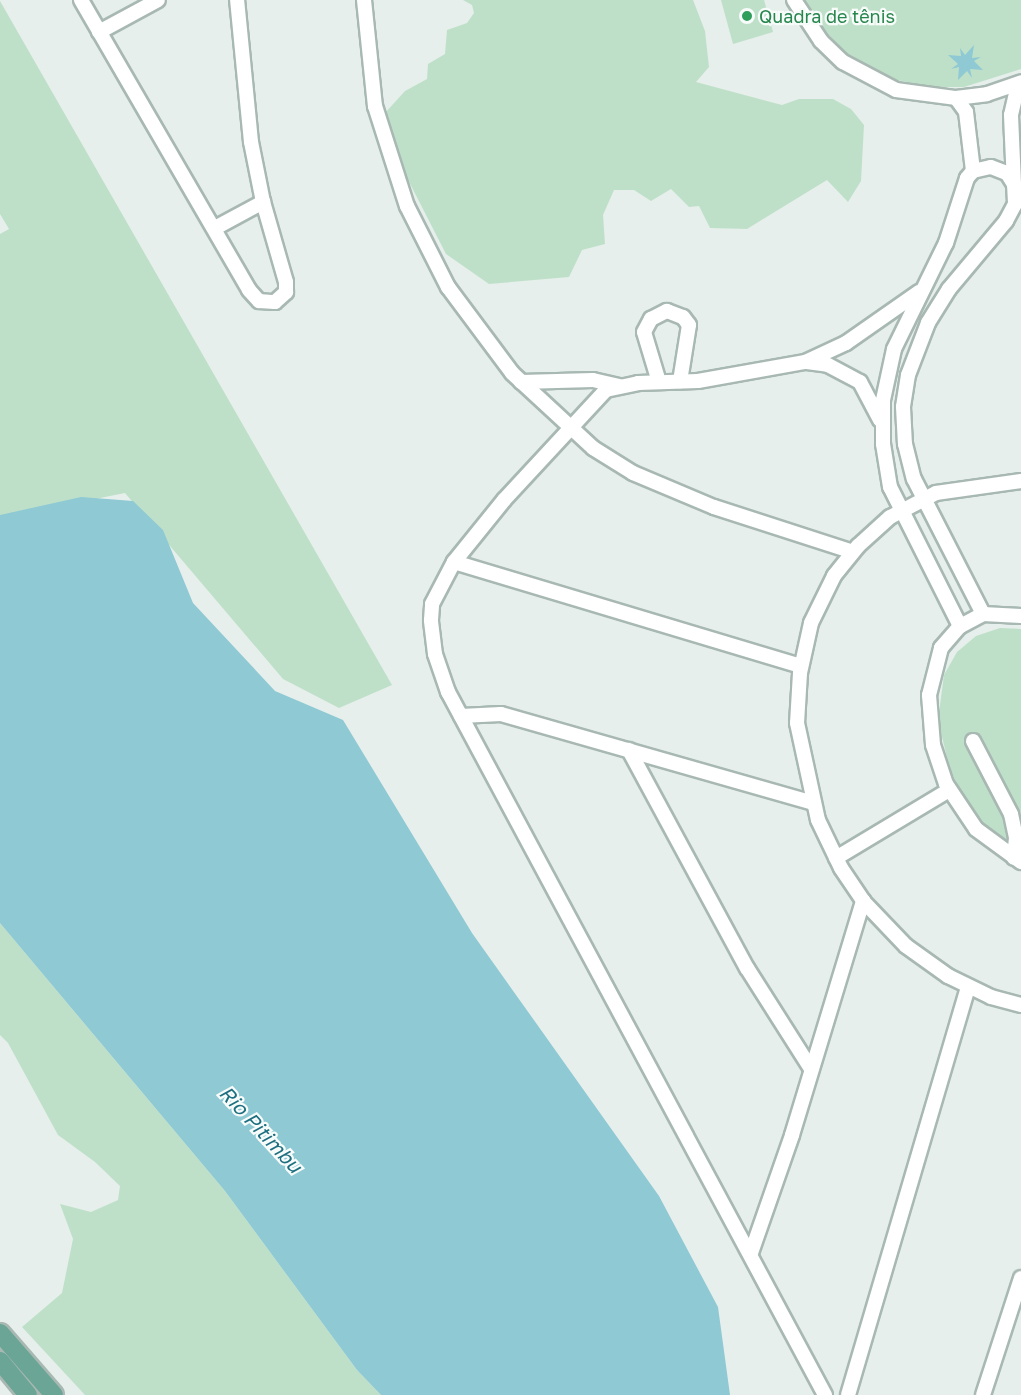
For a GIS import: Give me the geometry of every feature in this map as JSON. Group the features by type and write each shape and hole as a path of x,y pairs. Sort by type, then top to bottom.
{"main road":[{"path":"0,1333 54,1395"},
{"path":"0,1362 27,1395"}],"street":[{"path":"81,0 253,295 266,303 282,298 286,282 262,202 243,86 237,0"},
{"path":"99,32 158,0"},
{"path":"364,0 375,106 407,206 453,296 521,381 570,428 618,465 673,491 853,552"},
{"path":"795,0 821,41 868,78 896,90 956,98 987,94 1019,83"},
{"path":"983,614 914,479 905,444 903,407 908,375 939,304 1011,212 1016,196 1011,115 1019,83"},
{"path":"882,430 889,367 919,292 946,243 962,190 973,171 966,112 956,98"},
{"path":"973,171 999,169 1014,184"},
{"path":"215,228 262,202"},
{"path":"825,1395 462,716 435,654 431,620 432,604 454,562 504,500 606,390 621,386 680,381 805,362 853,338 919,292"},
{"path":"659,382 644,332 651,319 667,311 683,317 689,325 680,381"},
{"path":"805,362 828,366 860,382 878,414 886,472 900,511 960,626"},
{"path":"521,381 593,380 621,386"},
{"path":"1021,481 985,483 923,498 900,511 853,552 820,602 801,666 797,723 813,803 836,858 863,900 906,946 968,987 1021,1005"},
{"path":"454,562 801,666"},
{"path":"1017,860 976,829 949,790 933,745 929,695 941,648 960,626 983,614 1021,616"},
{"path":"462,716 501,714 813,803"},
{"path":"973,741 1011,814 1017,843 1017,860"},
{"path":"629,750 779,1024 812,1069"},
{"path":"836,858 949,790"},
{"path":"751,1253 812,1069 863,900"},
{"path":"848,1395 968,987"},
{"path":"983,1395 1021,1278"}],"green space":[{"path":"463,0 693,0 705,31 709,67 696,82 782,105 799,99 833,99 851,109 864,125 861,181 848,202 827,180 747,229 710,228 699,206 689,207 671,189 651,201 634,190 614,190 603,215 605,244 582,250 569,277 489,284 446,254 403,170 385,113 405,91 427,79 428,64 445,54 447,30 467,23 474,13 472,5"},
{"name":"Quadra de tênis","path":"721,0 764,0 773,32 733,44"},
{"path":"804,0 1021,0 1021,69 964,87 928,87 893,79 846,53 821,27"},
{"path":"0,1 392,685 339,708 283,679 125,493 0,518 0,234 9,229 0,214"},
{"path":"1000,628 1021,629 1021,853 988,828 966,801 950,770 938,720 944,675 957,652 976,636"},
{"path":"0,923 225,1191 357,1370 381,1395 85,1395 22,1327 62,1293 73,1239 60,1204 91,1212 118,1200 120,1186 95,1162 58,1135 8,1043 0,1035"}],"water":[{"path":"974,45 972,58 981,57 974,61 983,70 970,69 972,78 967,71 958,80 959,67 951,69 958,64 948,55 961,56 960,48 965,55"},
{"name":"Rio Pitimbu","path":"81,497 133,501 163,530 193,603 275,691 343,720 472,933 659,1196 718,1307 730,1395 381,1395 357,1370 225,1191 0,923 0,515"}],"place":[{"name":"Quadra de tênis","path":"747,16"}]}
